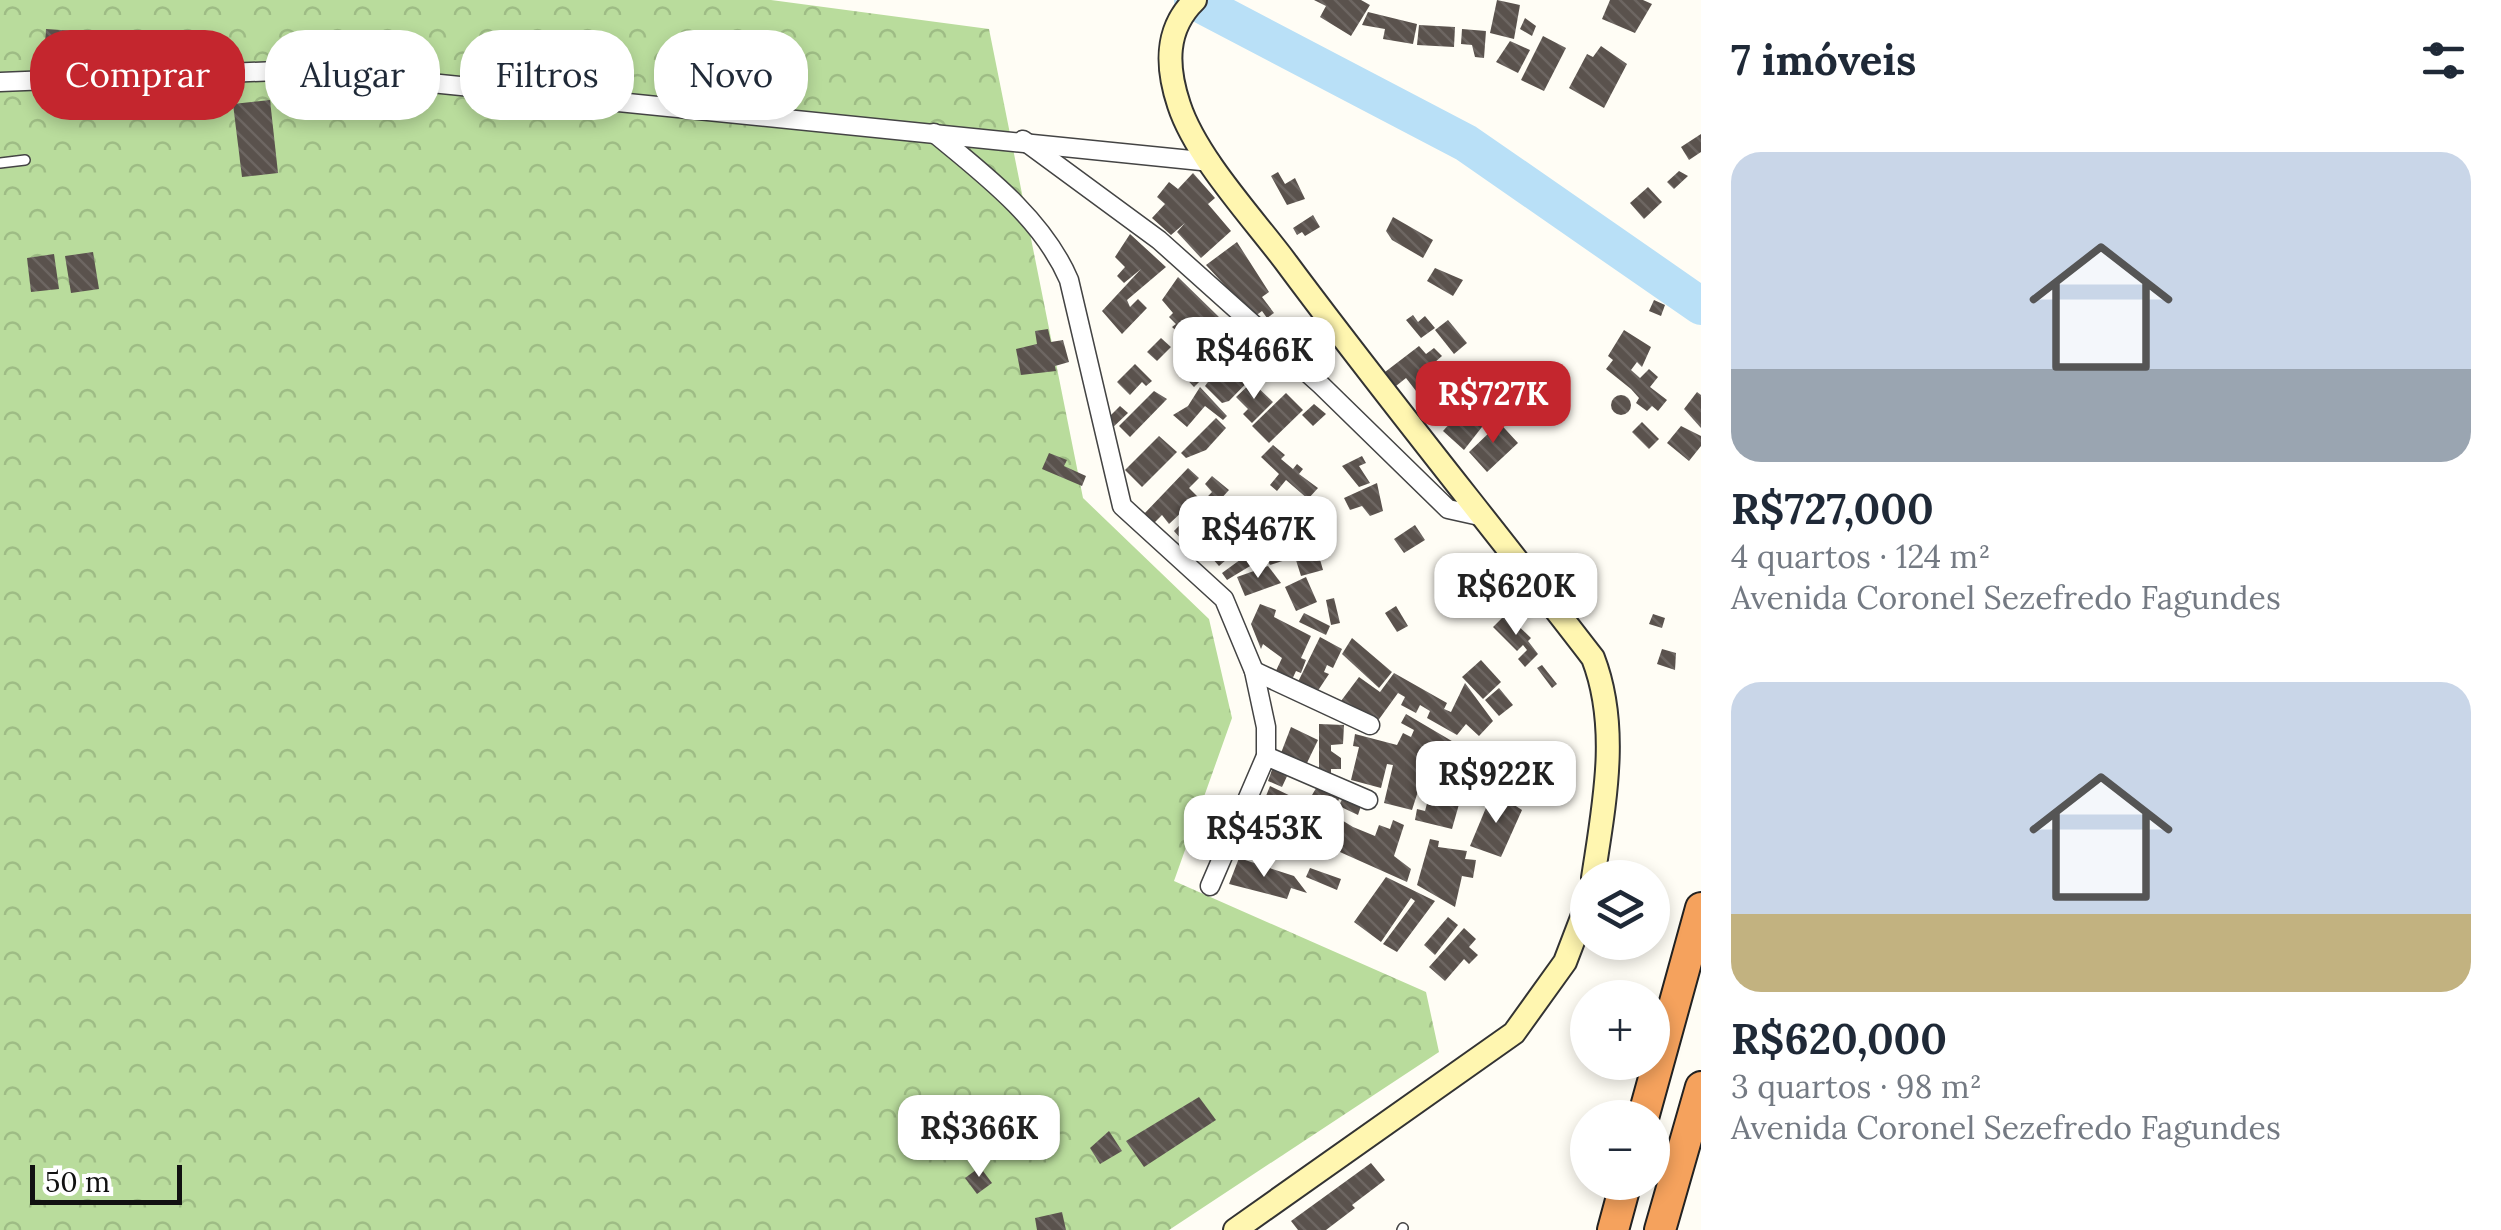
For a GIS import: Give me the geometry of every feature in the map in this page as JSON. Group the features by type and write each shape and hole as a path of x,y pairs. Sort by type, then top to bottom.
{"highway":[{"path":"1649,1100 1701,908"},
{"path":"1665,1224 1701,1087"},
{"path":"1613,1230 1621,1200"}],"main road":[{"path":"1187,4 1172,34 1169,61 1179,107 1210,162 1398,412 1593,658 1606,694 1605,781 1595,860"},
{"path":"1235,1230 1514,1034 1570,949"}],"street":[{"path":"0,82 314,70 1210,162"},
{"path":"933,132 996,184 1059,256 1069,280 1122,506 1224,599 1254,670 1266,728 1266,756 1210,886"},
{"path":"1023,140 1159,240 1322,384 1448,509 1484,517"},
{"path":"1254,670 1370,725"},
{"path":"1266,756 1368,800"}],"lane":[{"path":"0,162 25,160"}],"green space":[{"path":"0,0 771,0 989,29 1083,498 1209,619 1232,718 1174,881 1426,992 1439,1052 1169,1230 0,1230"}],"building":[{"path":"1314,0 1361,0 1370,5 1351,36 1320,17 1326,6"},
{"path":"1497,0 1520,5 1514,39 1490,33"},
{"path":"1610,0 1643,0 1652,4 1635,33 1602,19"},
{"path":"1368,12 1417,24 1413,44 1383,39 1385,29 1362,25"},
{"path":"1525,18 1536,26 1532,36 1520,29"},
{"path":"1419,25 1455,27 1454,47 1417,45"},
{"path":"1462,29 1486,31 1484,58 1475,57 1472,45 1461,44"},
{"path":"1543,36 1566,48 1544,91 1521,80"},
{"path":"1510,41 1530,50 1518,73 1496,62"},
{"path":"1601,46 1627,64 1604,108 1569,88 1587,54 1593,57"},
{"path":"265,101 265,120 272,120 278,173 242,177 235,120 245,120 245,103"},
{"path":"1701,134 1701,152 1689,160 1681,147"},
{"path":"1679,171 1688,176 1674,189 1667,182"},
{"path":"1278,172 1285,184 1295,178 1305,199 1287,205 1271,176"},
{"path":"1193,173 1215,198 1208,204 1231,231 1201,258 1177,232 1185,223 1171,235 1152,218 1165,204 1157,197 1169,182 1178,189"},
{"path":"1648,187 1662,202 1644,219 1630,203"},
{"path":"1313,215 1320,227 1305,236 1302,232 1297,235 1293,228"},
{"path":"1393,217 1433,240 1423,258 1392,240 1386,231"},
{"path":"1130,234 1166,267 1127,300 1130,307 1138,299 1147,308 1122,334 1102,311 1141,269 1124,283 1117,276 1125,267 1115,257"},
{"path":"1237,242 1269,292 1262,297 1274,313 1267,318 1262,311 1254,317 1206,265"},
{"path":"93,252 99,289 71,293 65,256"},
{"path":"54,254 59,289 31,292 27,258"},
{"path":"1435,268 1463,280 1453,296 1427,281"},
{"path":"1178,277 1266,363 1229,401 1222,403 1205,386 1216,371 1201,356 1194,364 1205,376 1194,387 1176,368 1188,356 1178,347 1185,339 1172,327 1176,324 1169,317 1173,313 1162,300"},
{"path":"1654,300 1665,305 1661,316 1649,311"},
{"path":"1413,315 1418,322 1425,316 1435,328 1421,338 1406,320"},
{"path":"1448,320 1467,343 1454,354 1435,330"},
{"path":"1298,327 1306,340 1297,347 1288,335"},
{"path":"1048,329 1051,342 1063,340 1069,362 1055,366 1056,371 1021,375 1016,349 1037,344 1035,331"},
{"path":"1624,330 1651,347 1642,367 1637,362 1631,370 1640,378 1649,369 1658,377 1650,387 1667,400 1658,411 1652,406 1647,411 1636,403 1639,398 1606,369 1613,360 1608,356"},
{"path":"1161,338 1171,347 1157,361 1147,352"},
{"path":"1419,346 1426,354 1434,348 1442,356 1427,369 1441,385 1423,400 1406,378 1396,386 1385,372"},
{"path":"1135,364 1152,381 1146,386 1142,382 1130,395 1117,382"},
{"path":"1252,382 1273,402 1252,423 1243,414 1248,409 1236,397"},
{"path":"1200,387 1227,416 1223,420 1205,406 1187,427 1173,415 1188,406"},
{"path":"1154,391 1167,399 1130,437 1119,426"},
{"path":"1697,392 1701,395 1701,428 1684,409"},
{"path":"1286,393 1303,410 1269,443 1252,426"},
{"path":"1477,393 1496,409 1464,450 1443,431"},
{"path":"1621,395 1631,405 1621,415 1611,405"},
{"path":"1314,404 1326,414 1313,426 1302,415"},
{"path":"1120,406 1128,413 1108,432 1106,420"},
{"path":"1216,418 1226,428 1206,450 1186,458 1181,453"},
{"path":"1495,418 1518,443 1487,472 1469,452 1492,430 1487,425"},
{"path":"1642,422 1659,439 1649,449 1632,432"},
{"path":"1681,426 1701,436 1701,446 1689,461 1667,443"},
{"path":"1159,436 1177,452 1142,487 1125,470"},
{"path":"1273,445 1285,455 1281,459 1293,469 1297,464 1303,469 1299,474 1318,488 1308,499 1286,480 1277,491 1270,485 1279,474 1261,457"},
{"path":"1049,453 1067,460 1064,466 1086,476 1082,486 1042,469"},
{"path":"1362,456 1366,463 1359,466 1370,483 1359,487 1342,466"},
{"path":"1188,468 1199,478 1189,488 1198,497 1169,524 1162,515 1153,524 1143,515"},
{"path":"1212,476 1229,490 1219,501 1241,520 1247,515 1256,534 1219,566 1211,557 1224,542 1207,557 1186,536 1182,540 1174,531 1212,492 1205,484"},
{"path":"1377,483 1383,511 1370,516 1362,506 1350,510 1344,498"},
{"path":"1268,502 1292,523 1283,528 1292,540 1302,532 1317,549 1323,570 1301,576 1295,557 1270,565 1265,557 1227,580 1222,573 1278,532 1255,514"},
{"path":"1415,525 1425,540 1404,553 1394,539"},
{"path":"1268,566 1281,583 1245,596 1237,577"},
{"path":"1306,577 1317,602 1296,611 1285,587"},
{"path":"1461,578 1479,595 1467,607 1449,590"},
{"path":"1334,598 1340,623 1331,625 1326,600"},
{"path":"1260,604 1276,610 1274,617 1311,636 1301,658 1306,660 1301,673 1296,671 1289,686 1273,677 1282,658 1263,644 1261,649 1251,624"},
{"path":"1396,606 1408,626 1397,632 1385,613"},
{"path":"1304,613 1330,626 1326,635 1299,622"},
{"path":"1506,614 1531,638 1528,641 1538,654 1525,667 1518,659 1527,650 1523,645 1517,651 1493,627"},
{"path":"1653,614 1665,618 1662,628 1649,624"},
{"path":"1320,637 1342,649 1333,668 1327,665 1324,672 1329,674 1315,695 1296,686"},
{"path":"1352,638 1392,672 1379,688 1342,654"},
{"path":"1662,649 1676,653 1675,670 1657,664"},
{"path":"1481,660 1501,682 1483,699 1462,677"},
{"path":"1542,665 1557,684 1552,688 1537,668"},
{"path":"1394,673 1447,703 1444,709 1451,712 1465,683 1493,721 1479,736 1466,724 1457,735 1427,718 1430,711 1420,705 1416,713 1401,705 1405,697 1398,693 1377,722 1338,705 1359,677 1380,692"},
{"path":"1499,688 1513,705 1499,716 1485,700"},
{"path":"1406,714 1462,747 1460,751 1466,754 1463,762 1476,768 1479,763 1495,774 1498,766 1514,773 1505,794 1489,787 1487,791 1428,760 1412,810 1384,803 1393,765 1387,764 1381,788 1351,780 1359,747 1353,746 1355,734 1397,745 1403,733 1411,737 1414,730 1401,723"},
{"path":"1319,724 1344,725 1343,744 1331,745 1331,751 1341,758 1341,769 1331,769 1331,777 1319,771"},
{"path":"1291,727 1318,740 1306,765 1281,753"},
{"path":"1274,764 1289,772 1282,787 1268,781"},
{"path":"1435,773 1465,783 1452,829 1415,820 1417,809 1425,811"},
{"path":"1318,785 1341,795 1332,814 1353,827 1375,836 1379,825 1390,829 1393,820 1404,825 1394,856 1411,869 1407,882 1257,815 1264,800 1330,832 1326,840 1334,842 1340,833 1300,815"},
{"path":"1270,786 1301,801 1297,811 1266,796"},
{"path":"1493,791 1522,810 1501,857 1470,846"},
{"path":"1343,797 1361,806 1358,815 1339,806"},
{"path":"1430,839 1439,841 1438,847 1467,851 1465,859 1476,860 1473,878 1462,876 1455,907 1417,885"},
{"path":"1239,858 1294,876 1307,893 1291,888 1287,899 1229,884"},
{"path":"1310,868 1341,879 1337,890 1306,877"},
{"path":"1386,877 1435,901 1397,952 1383,944 1415,901 1411,898 1381,942 1354,922"},
{"path":"1448,917 1458,925 1435,955 1424,945"},
{"path":"1464,928 1476,939 1469,947 1478,955 1469,964 1464,959 1445,981 1429,967"},
{"path":"1199,1097 1216,1120 1144,1167 1126,1141"},
{"path":"1109,1131 1122,1151 1100,1164 1090,1148"},
{"path":"1371,1163 1385,1180 1352,1205 1355,1208 1326,1230 1298,1230 1291,1221"},
{"path":"980,1167 992,1183 977,1194 965,1178"},
{"path":"1062,1212 1066,1230 1037,1230 1035,1218"}],"waterway":[{"path":"1193,0 1466,143 1701,306"}]}
